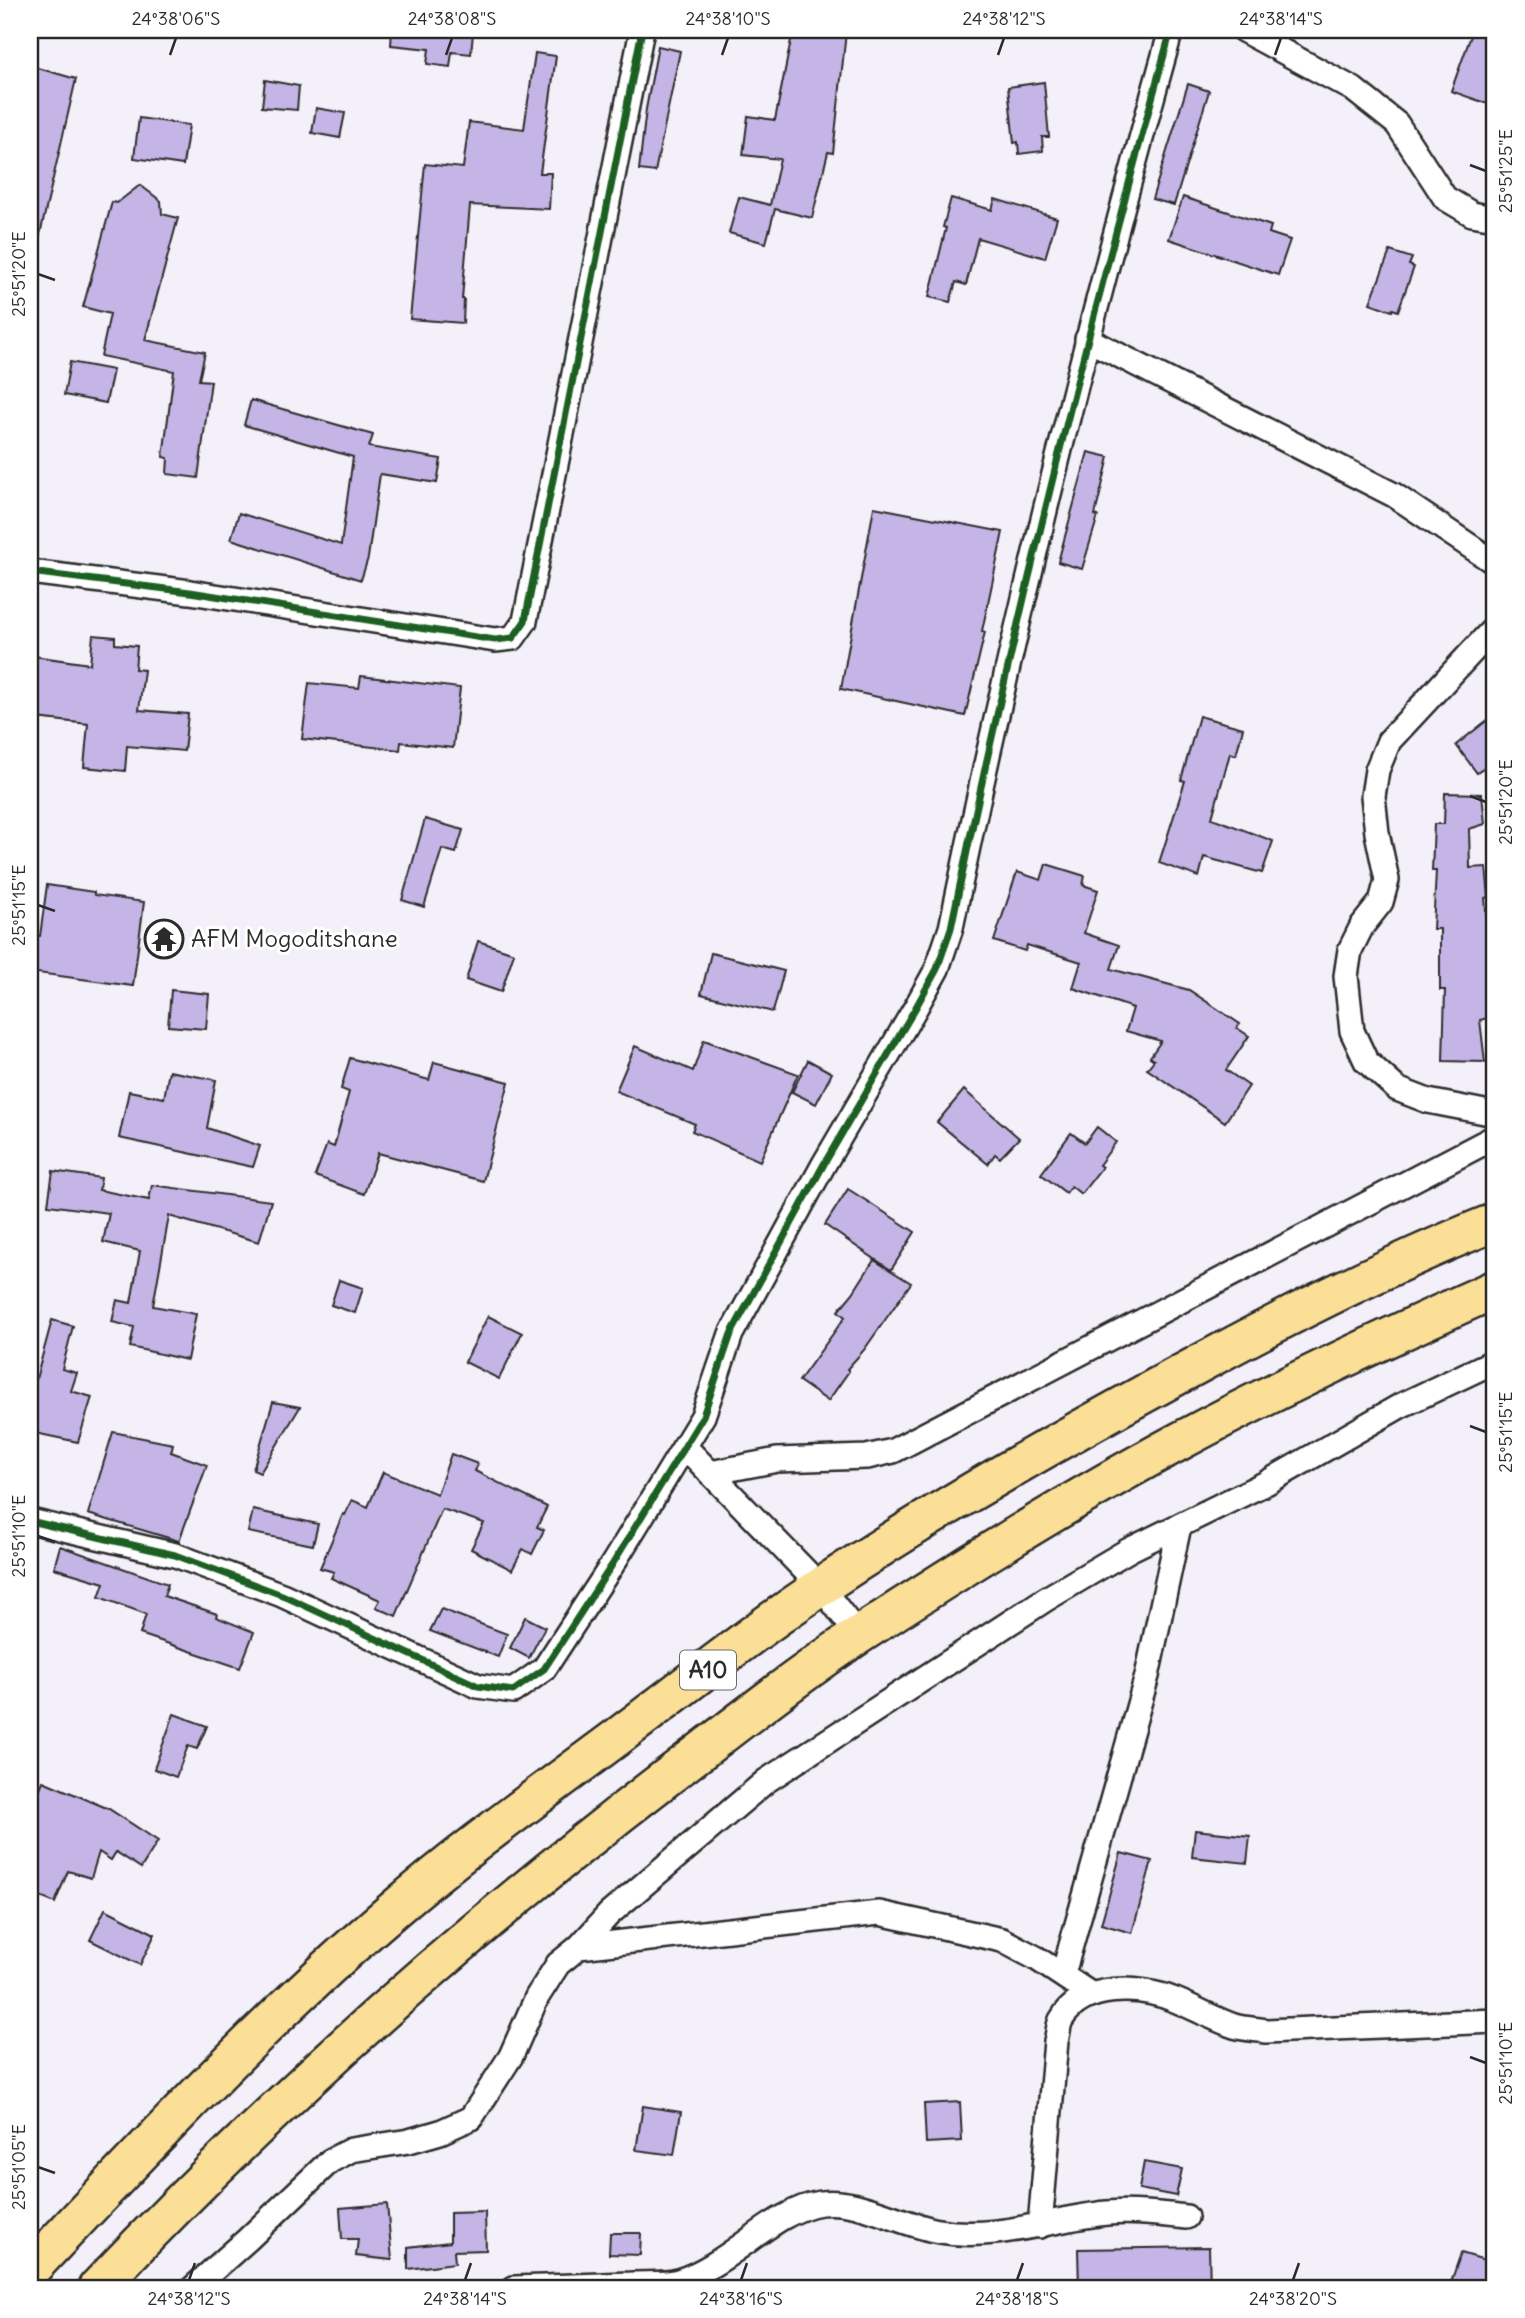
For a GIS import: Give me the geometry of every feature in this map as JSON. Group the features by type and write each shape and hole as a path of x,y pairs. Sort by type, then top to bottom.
{"main road":[{"name":"A10","path":"30,2270 278,2016 394,1909 564,1777 821,1587 1041,1452 1146,1392 1371,1276 1495,1222"},
{"name":"A10","path":"97,2288 236,2147 485,1923 603,1827 858,1635 1070,1503 1184,1439 1397,1333 1495,1289"},
{"path":"30,2231 93,2203"}],"street":[{"path":"30,572 190,592 495,640 513,638 525,621 642,30"},
{"path":"30,1521 175,1555 282,1595 478,1686 513,1691 544,1669 612,1565 703,1416 731,1334 824,1164 937,969 951,928 1046,501 1171,30"},
{"path":"1243,30 1353,89 1397,124 1445,198 1472,214 1495,218"},
{"path":"1087,339 1394,495 1495,563"},
{"path":"1495,627 1389,741 1377,770 1373,796 1377,833 1387,880 1381,902 1362,926 1350,950 1346,976 1352,1031 1366,1061 1397,1089 1428,1101 1495,1114"},
{"path":"710,1473 777,1460 866,1457 893,1451 1495,1137"},
{"path":"193,2288 330,2161 351,2150 409,2141 471,2119 511,2056 544,1986 558,1964 579,1947 609,1914 766,1781 1046,1599 1129,1550 1265,1483 1400,1406 1495,1361"},
{"path":"685,1447 821,1587 858,1635"},
{"path":"1063,1975 1147,1676 1179,1526"},
{"path":"579,1947 879,1913 1002,1940 1092,1995"},
{"path":"1040,2226 1056,2041 1061,2021 1073,2007 1092,1995 1118,1990 1143,1991 1173,1999 1237,2027 1266,2031 1495,2021"},
{"path":"514,2288 676,2282 716,2264 794,2210 823,2203 853,2205 912,2226 968,2234 1138,2211 1186,2217"}],"building":[{"path":"392,30 455,30 473,33 471,54 452,52 450,67 427,64 429,49 391,45"},
{"path":"793,30 846,32 833,153 828,152 812,218 775,209 766,243 729,233 739,197 770,205 780,159 743,155 748,116 775,120"},
{"path":"1473,30 1495,30 1495,85 1488,104 1451,91"},
{"path":"658,46 680,51 655,172 639,170 646,109"},
{"path":"535,53 556,56 540,173 551,173 549,209 470,205 462,299 463,323 410,319 425,164 463,168 469,122 524,129"},
{"path":"34,67 76,79 39,239 30,238 30,110"},
{"path":"265,80 299,86 297,110 262,107"},
{"path":"1044,82 1049,137 1042,137 1043,151 1019,154 1018,142 1014,143 1008,87"},
{"path":"1188,84 1209,91 1174,205 1152,199"},
{"path":"316,108 345,113 340,138 312,133"},
{"path":"139,118 189,125 183,165 134,158"},
{"path":"140,185 161,201 162,214 178,218 145,340 205,352 199,380 211,381 198,478 167,474 168,458 163,457 174,371 101,356 110,314 83,307 112,202 117,203"},
{"path":"1183,197 1271,226 1269,233 1290,240 1278,275 1169,239"},
{"path":"951,198 992,210 995,199 1057,218 1045,258 978,238 966,285 956,282 950,302 929,297"},
{"path":"1390,251 1412,258 1409,265 1414,267 1398,311 1370,303"},
{"path":"70,362 113,370 106,403 64,395"},
{"path":"251,400 373,435 369,447 441,459 437,483 380,474 368,558 361,580 231,539 239,513 341,545 353,457 244,425"},
{"path":"1088,452 1109,457 1095,515 1098,516 1082,569 1058,562"},
{"path":"874,507 1003,532 982,631 985,632 965,716 841,689"},
{"path":"93,635 115,637 115,644 137,646 135,669 144,670 139,710 188,714 184,751 127,746 125,771 84,767 88,724 37,718 38,708 30,707 33,656 90,664"},
{"path":"361,676 460,688 453,748 401,742 400,750 302,739 309,683 359,688"},
{"path":"1495,714 1495,760 1477,773 1456,745"},
{"path":"1199,716 1243,728 1236,755 1230,753 1212,818 1273,841 1262,873 1204,857 1199,877 1159,863 1185,781 1181,780"},
{"path":"1445,793 1482,794 1485,824 1469,829 1470,868 1486,867 1489,897 1485,898 1495,1016 1480,1020 1485,1062 1443,1061 1445,990 1440,990 1440,929 1433,929 1436,871 1432,871 1434,824 1444,824"},
{"path":"425,819 463,830 456,853 442,849 424,907 402,900"},
{"path":"1046,864 1085,876 1083,885 1098,890 1084,933 1119,945 1111,969 1189,990 1240,1024 1237,1028 1249,1036 1226,1070 1249,1086 1225,1122 1147,1069 1154,1060 1150,1057 1161,1041 1126,1031 1133,1008 1073,988 1081,962 1027,945 1025,951 994,941 1017,872 1041,880"},
{"path":"47,885 144,902 133,986 30,972 30,935 40,936"},
{"path":"478,941 514,953 501,992 466,980"},
{"path":"711,953 784,971 773,1012 701,994"},
{"path":"171,990 209,994 206,1029 168,1026"},
{"path":"704,1040 798,1074 760,1161 692,1131 695,1124 616,1091 635,1046 693,1071"},
{"path":"350,1058 429,1080 434,1062 509,1082 483,1181 378,1153 364,1194 315,1176 327,1144 334,1147 349,1092 341,1089"},
{"path":"808,1060 832,1073 816,1104 792,1092"},
{"path":"169,1071 216,1080 207,1128 260,1146 253,1167 119,1138 129,1091 164,1098"},
{"path":"964,1090 1019,1138 1000,1158 995,1154 988,1164 937,1122"},
{"path":"1097,1127 1116,1142 1099,1165 1102,1167 1081,1194 1071,1186 1066,1193 1041,1174 1071,1133 1085,1143"},
{"path":"53,1171 101,1178 99,1190 149,1200 152,1185 271,1201 259,1242 169,1216 153,1306 196,1314 187,1360 130,1347 134,1327 112,1322 117,1300 131,1303 140,1251 103,1242 109,1213 48,1205"},
{"path":"848,1189 915,1232 891,1270 825,1225"},
{"path":"874,1260 911,1283 864,1350 847,1369 849,1371 828,1401 799,1381 845,1317 838,1311"},
{"path":"339,1280 363,1288 355,1313 331,1305"},
{"path":"488,1316 522,1333 499,1379 465,1362"},
{"path":"52,1320 73,1326 62,1369 77,1373 71,1391 92,1397 78,1442 30,1432 30,1401"},
{"path":"273,1402 300,1407 260,1473 253,1470"},
{"path":"113,1432 173,1444 171,1452 207,1465 179,1541 88,1514"},
{"path":"451,1454 478,1464 475,1471 547,1507 537,1527 544,1530 532,1554 523,1549 512,1570 471,1549 484,1523 442,1509 396,1616 376,1607 380,1600 331,1578 334,1572 320,1568 343,1514 345,1515 352,1500 368,1507 383,1472 437,1494"},
{"path":"253,1510 318,1524 313,1545 248,1532"},
{"path":"60,1546 168,1584 164,1596 217,1614 216,1617 254,1632 240,1668 140,1634 146,1614 99,1597 104,1583 54,1568"},
{"path":"441,1609 507,1634 498,1657 430,1631"},
{"path":"525,1617 545,1627 529,1658 510,1648"},
{"path":"174,1714 207,1726 197,1749 188,1746 176,1777 154,1769"},
{"path":"43,1781 109,1809 158,1841 141,1868 116,1852 111,1860 99,1852 91,1878 68,1871 55,1903 30,1893 36,1876 30,1873 30,1813"},
{"path":"1195,1830 1250,1836 1247,1863 1192,1857"},
{"path":"1121,1853 1152,1861 1132,1933 1101,1924"},
{"path":"105,1909 155,1934 140,1965 90,1940"},
{"path":"960,2102 962,2141 926,2143 924,2104"},
{"path":"643,2106 681,2112 674,2155 636,2150"},
{"path":"1144,2162 1182,2169 1176,2196 1139,2189"},
{"path":"387,2204 392,2260 356,2256 358,2239 342,2239 340,2208"},
{"path":"485,2212 486,2250 454,2251 455,2263 408,2269 408,2247 450,2242 450,2213"},
{"path":"610,2233 641,2233 640,2255 609,2254"},
{"path":"1209,2247 1210,2288 1079,2288 1078,2249"},
{"path":"1461,2253 1495,2263 1492,2288 1449,2288"}],"cycle path":[{"path":"30,572 190,592 495,640 513,638 525,621 642,30"},
{"path":"30,1521 175,1555 282,1595 478,1686 513,1691 544,1669 612,1565 703,1416 731,1334 824,1164 937,969 951,928 1053,477 1171,30"}],"place":[{"name":"AFM Mogoditshane","path":"164,939"}]}
